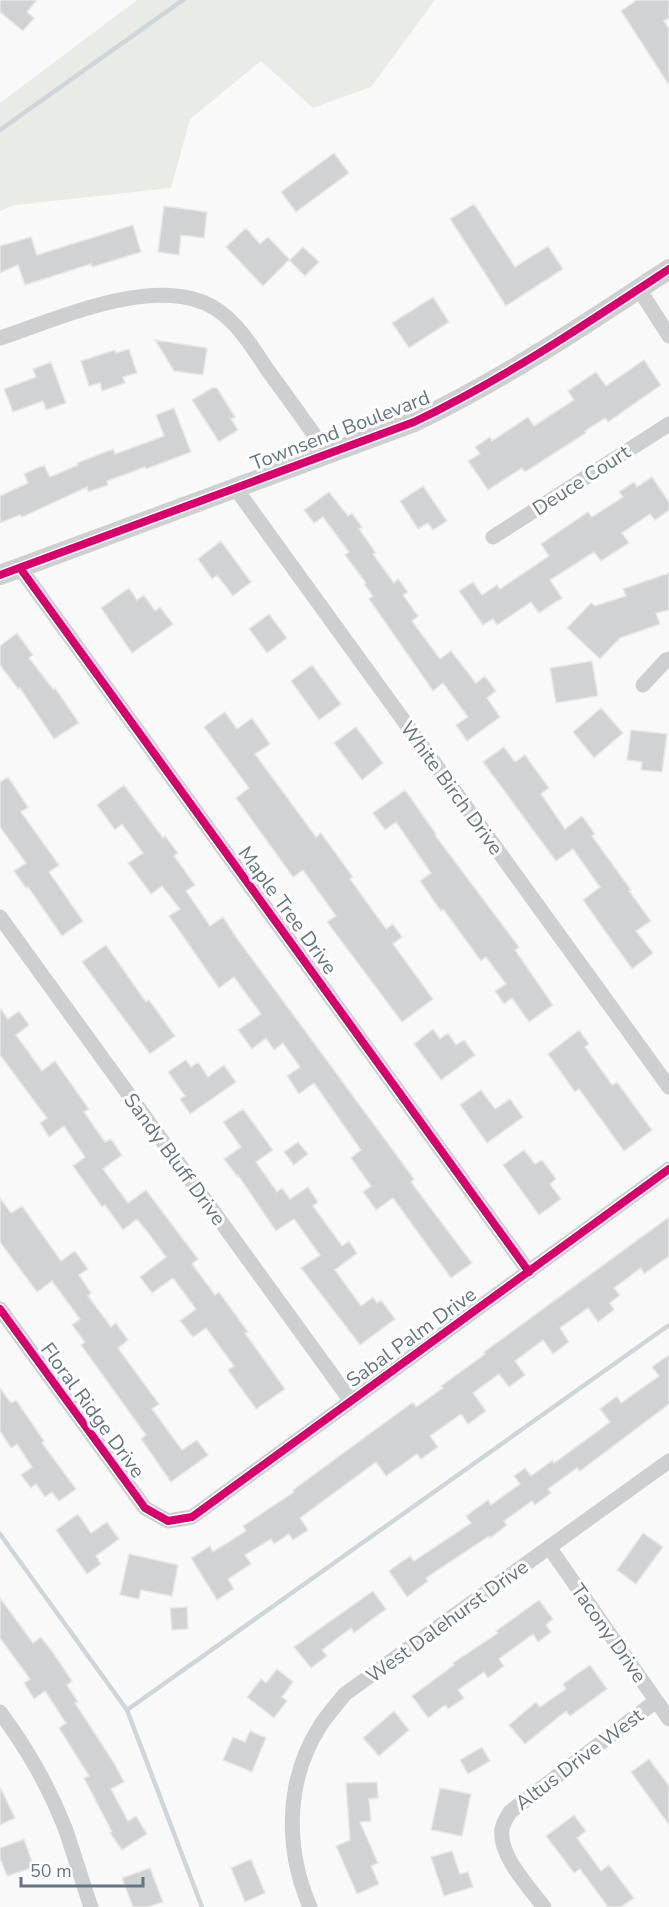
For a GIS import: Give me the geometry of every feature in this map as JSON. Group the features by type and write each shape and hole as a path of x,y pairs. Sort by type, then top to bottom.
{"street":[{"name":"Townsend Boulevard","path":"0,575 414,422 465,398 522,364 669,269"},
{"path":"639,289 669,336"},
{"path":"0,338 119,299 156,295 190,299 215,309 239,329 328,453"},
{"name":"Deuce Court","path":"493,537 669,424"},
{"name":"White Birch Drive","path":"236,489 669,1087"},
{"name":"Maple Tree Drive","path":"20,568 529,1272"},
{"path":"643,685 669,659"},
{"name":"Sandy Bluff Drive","path":"0,917 351,1401"},
{"name":"Sabal Palm Drive","path":"168,1521 192,1517 669,1169"},
{"name":"Floral Ridge Drive","path":"0,1309 145,1508 168,1521"},
{"name":"West Dalehurst Drive","path":"310,1907 294,1856 291,1827 294,1794 304,1758 320,1726 345,1694 669,1461"},
{"name":"Tacony Drive","path":"549,1548 669,1719"},
{"name":"Altus Drive West","path":"544,1907 507,1857 503,1846 502,1830 505,1820 516,1805 656,1701"},
{"path":"0,1712 16,1734 64,1826 91,1907"}],"shaded area":[{"path":"137,0 435,0 371,87 313,108 261,61 190,119 171,188 15,205 0,211 0,103"}],"building":[{"path":"0,0 37,0 27,12 34,18 23,31 0,12"},
{"path":"637,0 669,0 669,18 664,21 669,29 669,85 621,11"},
{"path":"334,153 349,173 296,212 281,192"},
{"path":"474,204 515,267 548,246 563,269 506,306 450,219"},
{"path":"164,206 207,212 204,238 181,235 179,255 158,252"},
{"path":"133,225 141,252 92,267 91,264 25,285 18,265 0,273 0,246 31,237 37,255"},
{"path":"246,228 260,244 268,237 290,260 303,247 319,262 305,276 289,260 263,286 226,247"},
{"path":"433,297 449,322 409,348 392,323"},
{"path":"155,340 207,348 203,375 174,371"},
{"path":"129,349 137,373 123,377 125,383 102,391 100,383 89,386 81,361 115,350 116,353"},
{"path":"644,360 661,385 608,422 605,418 585,431 586,433 525,472 522,468 488,490 468,461 480,454 475,447 490,437 492,441 528,417 534,426 574,400 568,391 596,372 606,386"},
{"path":"51,362 66,403 46,410 43,401 13,412 4,389 36,377 33,369"},
{"path":"212,388 217,388 235,417 231,419 238,430 219,442 192,400"},
{"path":"174,408 191,452 107,481 108,485 88,492 87,487 22,517 20,515 0,523 0,496 28,483 24,474 44,465 50,477 78,465 77,463 113,449 115,454 164,436 156,415"},
{"path":"652,477 669,502 669,510 655,520 650,514 622,533 629,543 601,561 594,552 550,580 562,598 539,613 531,602 497,625 493,619 483,625 459,591 473,582 482,595 497,585 500,589 549,556 541,544 588,512 592,517 623,497 619,492 634,482 637,487"},
{"path":"423,486 447,521 433,530 428,523 418,529 400,501"},
{"path":"329,492 348,516 352,513 362,527 359,529 376,553 373,554 394,583 398,579 408,592 403,595 418,616 412,621 440,659 451,651 476,683 485,676 496,691 487,698 500,717 467,741 456,725 468,717 443,683 433,691 369,599 373,596 364,584 366,583 345,555 349,552 323,517 314,523 304,510"},
{"path":"221,541 251,582 233,596 217,575 212,579 198,559"},
{"path":"669,573 669,610 656,613 660,624 620,638 600,659 567,628 591,603 595,606 626,596 623,589"},
{"path":"129,588 137,600 144,595 155,611 160,607 173,624 132,653 101,608"},
{"path":"269,614 287,638 267,653 249,629"},
{"path":"17,633 33,655 29,658 53,689 55,688 79,723 54,739 20,688 18,689 0,665 0,646"},
{"path":"592,661 598,696 556,703 550,668"},
{"path":"312,665 341,704 319,720 291,681"},
{"path":"601,708 623,733 594,758 573,732"},
{"path":"225,712 237,729 252,718 270,744 255,754 316,837 321,833 353,877 350,879 386,929 393,924 402,937 393,944 433,999 402,1022 327,922 336,916 303,870 293,877 236,798 249,788 204,727"},
{"path":"356,727 383,763 362,780 334,743"},
{"path":"631,730 667,734 662,772 641,770 642,762 627,760"},
{"path":"504,747 515,762 525,755 549,788 541,794 565,829 582,816 595,834 592,836 651,921 636,931 653,953 632,969 583,900 600,887 573,849 556,861 483,762"},
{"path":"8,777 28,807 21,812 59,865 49,872 83,921 62,936 14,871 26,863 0,827 0,782"},
{"path":"124,785 163,838 165,836 178,853 174,856 195,885 186,891 210,926 223,917 414,1179 411,1182 472,1263 451,1278 393,1198 376,1210 363,1192 371,1186 351,1158 361,1150 314,1083 299,1094 287,1076 300,1067 283,1043 274,1050 266,1038 252,1049 238,1030 261,1014 234,977 219,988 169,916 180,909 162,886 151,894 128,863 143,853 122,824 115,830 97,805"},
{"path":"405,790 435,835 519,947 515,950 553,1005 529,1022 512,998 504,1004 495,991 506,984 486,957 481,961 420,881 431,873 396,822 385,830 373,813"},
{"path":"106,945 146,1002 149,1000 175,1036 150,1054 82,962"},
{"path":"0,1008 8,1019 19,1011 29,1025 16,1035 42,1071 55,1061 89,1109 84,1112 105,1142 111,1139 122,1155 103,1169 128,1203 146,1190 198,1259 192,1264 215,1295 219,1292 285,1389 256,1409 228,1370 234,1366 206,1328 193,1337 180,1321 196,1309 173,1278 152,1293 140,1277 166,1257 137,1219 123,1230 105,1205 102,1207 73,1166 85,1157 64,1126 49,1137 40,1123 47,1118 0,1055"},
{"path":"433,1029 440,1039 448,1033 456,1045 464,1040 475,1055 441,1080 414,1044"},
{"path":"579,1030 589,1044 585,1047 612,1085 617,1082 652,1130 624,1151 579,1089 575,1092 548,1054"},
{"path":"186,1060 191,1067 198,1062 208,1077 224,1065 236,1082 190,1114 180,1099 185,1096 168,1072"},
{"path":"481,1090 495,1109 510,1099 523,1117 487,1143 460,1105"},
{"path":"243,1109 273,1150 256,1162 277,1192 282,1188 290,1199 308,1187 318,1202 313,1206 342,1246 349,1241 357,1253 335,1270 361,1306 373,1297 377,1303 381,1300 395,1319 360,1345 301,1268 320,1255 294,1219 276,1231 238,1175 224,1159 241,1147 223,1122"},
{"path":"298,1142 308,1154 294,1165 284,1152"},
{"path":"524,1150 535,1164 542,1160 556,1179 550,1184 561,1199 539,1215 503,1165"},
{"path":"0,1198 11,1213 22,1206 61,1261 75,1251 88,1269 79,1275 91,1293 88,1296 111,1327 116,1323 128,1340 118,1348 159,1404 152,1409 182,1450 197,1440 208,1455 171,1482 141,1439 146,1435 81,1345 85,1342 72,1325 80,1319 52,1281 37,1292 0,1242"},
{"path":"669,1217 669,1256 644,1274 641,1268 614,1288 620,1295 610,1303 614,1310 598,1322 588,1308 560,1328 569,1342 553,1354 543,1340 515,1361 525,1375 509,1387 499,1374 473,1393 486,1411 468,1424 461,1414 430,1436 438,1447 421,1459 417,1454 386,1476 376,1462 300,1518 308,1530 293,1540 289,1534 274,1544 271,1539 245,1555 251,1564 228,1579 234,1589 217,1600 191,1558 210,1546 213,1552 246,1531 243,1526 294,1492 293,1490 413,1402 416,1407 443,1388 441,1386 485,1354 484,1352"},
{"path":"669,1355 669,1404 580,1471 577,1468 548,1489 551,1493 535,1505 532,1501 504,1521 507,1525 490,1538 489,1536 426,1578 428,1581 407,1597 389,1571 410,1556 414,1561 471,1523 466,1516 488,1500 491,1505 520,1484 514,1476 525,1468 531,1476 553,1460 554,1463 610,1422 600,1409 617,1396 621,1403 659,1376 652,1367"},
{"path":"0,1388 11,1403 16,1400 44,1441 42,1443 76,1489 59,1501 52,1492 45,1497 36,1484 31,1488 21,1475 32,1467 17,1444 11,1448 0,1431"},
{"path":"78,1514 91,1533 107,1522 119,1539 96,1556 101,1564 87,1574 56,1530"},
{"path":"643,1533 663,1547 636,1584 617,1570"},
{"path":"129,1554 178,1565 172,1596 141,1590 139,1599 120,1595"},
{"path":"373,1591 386,1609 354,1633 351,1628 322,1650 327,1656 311,1668 294,1647"},
{"path":"0,1598 33,1643 41,1637 54,1654 72,1681 67,1685 78,1702 75,1703 124,1782 111,1789 128,1821 136,1816 147,1834 122,1850 110,1833 112,1832 84,1778 89,1776 59,1728 66,1723 45,1691 34,1699 24,1683 30,1679 0,1638"},
{"path":"539,1600 553,1619 546,1625 551,1632 538,1642 533,1634 499,1659 504,1666 488,1678 484,1672 458,1690 464,1698 448,1709 445,1705 428,1718 412,1696"},
{"path":"187,1607 188,1629 172,1630 170,1608"},
{"path":"590,1665 607,1689 570,1716 566,1711 525,1744 509,1725 536,1702 540,1707 566,1689 563,1684"},
{"path":"277,1669 293,1682 282,1697 287,1701 274,1718 247,1697 261,1679 266,1683"},
{"path":"394,1711 409,1730 379,1756 363,1738"},
{"path":"250,1731 266,1738 252,1772 223,1760 233,1737 245,1742"},
{"path":"482,1747 490,1761 468,1774 460,1760"},
{"path":"649,1759 669,1786 669,1825 631,1772"},
{"path":"377,1782 378,1798 369,1799 371,1821 360,1822 378,1863 371,1866 379,1884 357,1894 336,1846 350,1840 346,1783"},
{"path":"0,1787 15,1818 0,1825"},
{"path":"440,1788 471,1794 462,1836 431,1830"},
{"path":"574,1815 586,1831 577,1838 601,1871 609,1865 634,1898 621,1907 608,1907 580,1869 574,1873 546,1836"},
{"path":"24,1839 34,1867 7,1876 0,1858 0,1848"},
{"path":"452,1851 460,1874 468,1872 473,1887 444,1896 431,1857"},
{"path":"251,1859 265,1893 245,1902 231,1868"},
{"path":"150,1868 163,1902 148,1907 133,1907 122,1878"}],"waterway":[{"path":"0,130 183,0"},
{"path":"0,1534 127,1710 669,1325"},
{"path":"127,1710 202,1907"}],"cycle path":[{"path":"0,575 414,422 512,369 669,269"},
{"path":"20,568 529,1272"},
{"path":"0,1309 145,1508 168,1521 192,1517 669,1169"}]}
